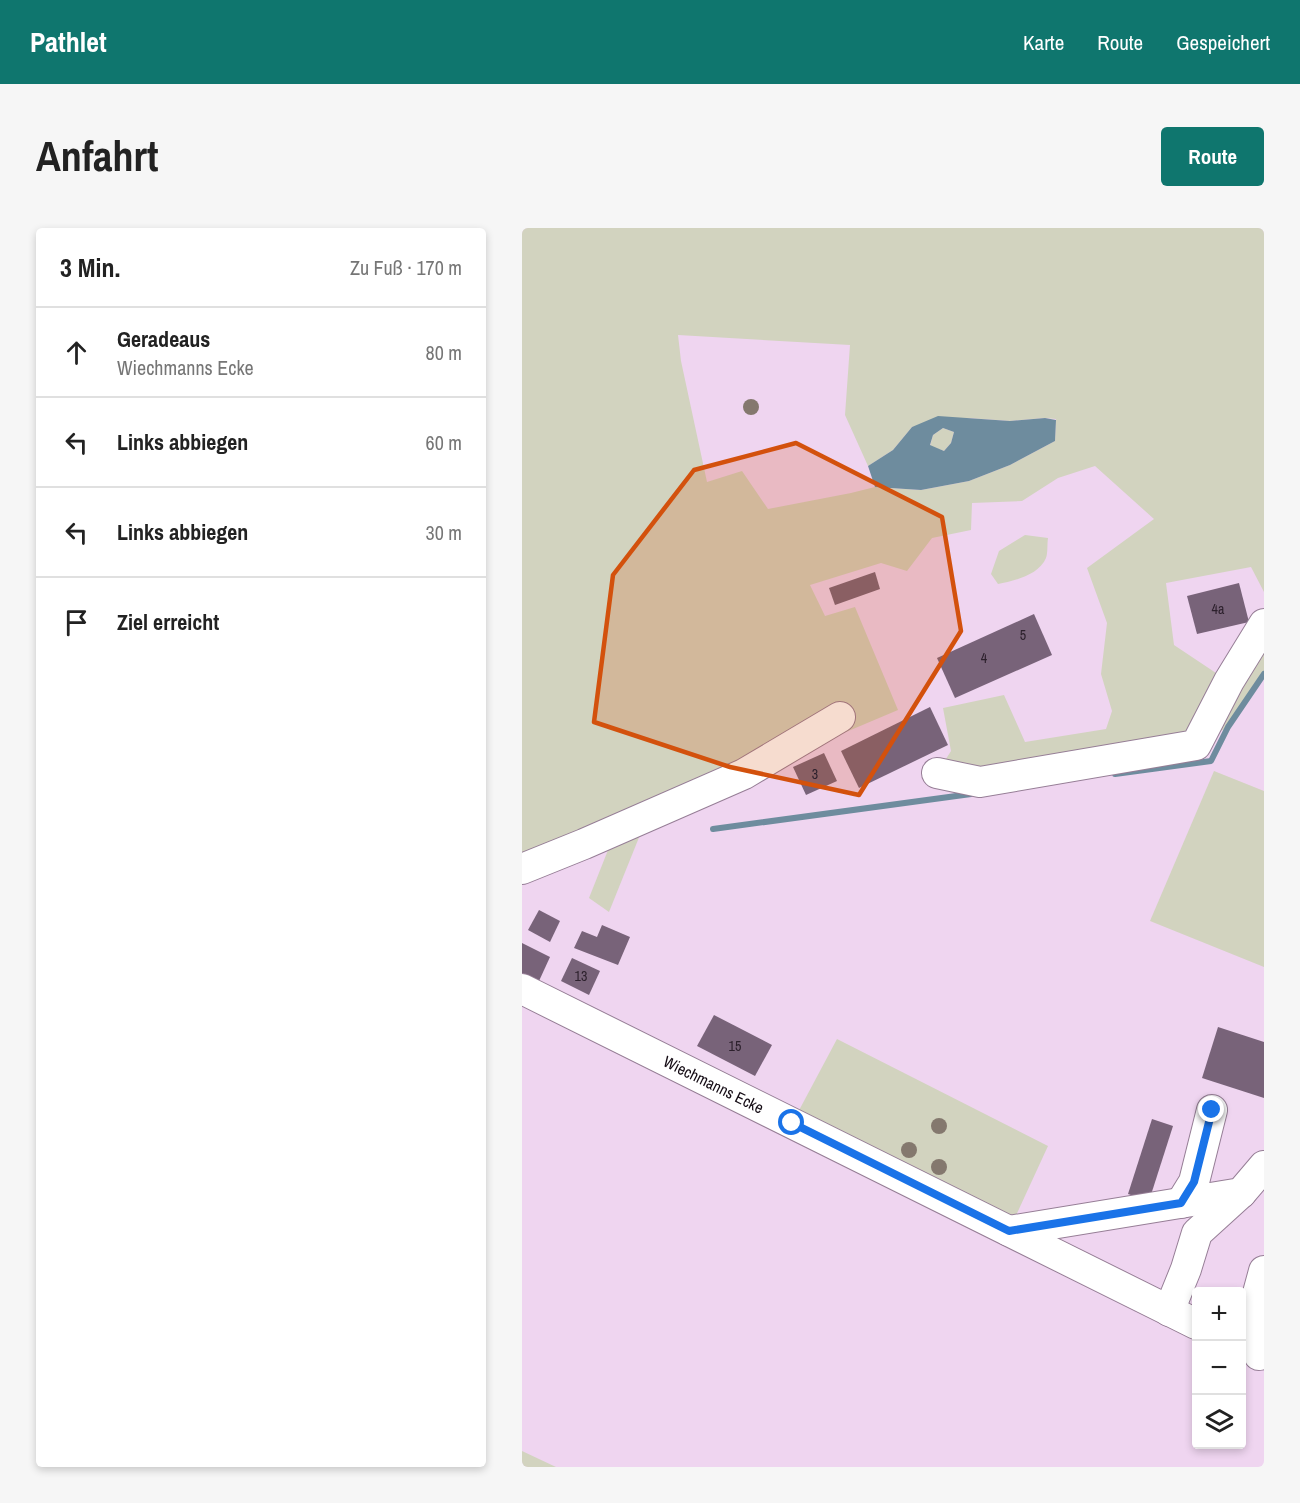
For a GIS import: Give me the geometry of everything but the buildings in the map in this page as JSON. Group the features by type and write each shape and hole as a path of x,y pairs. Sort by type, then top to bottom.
{"street":[{"path":"937,773 980,782 1196,745 1228,681 1264,624"},
{"path":"522,869 744,774 840,717"},
{"name":"Wiechmanns Ecke","path":"522,989 1192,1322"},
{"path":"1181,1203 1194,1182 1212,1110"},
{"path":"1009,1231 1181,1203 1258,1176"},
{"path":"1169,1311 1186,1269 1197,1233 1258,1176"},
{"path":"1255,1353 1246,1323 1264,1271"}],"highlighted area":[{"path":"796,443 942,517 961,631 859,795 730,767 594,722 613,575 694,470"}],"green space":[{"path":"522,228 1264,228 1264,592 1251,567 1166,583 1174,645 1228,681 1264,624 1264,674 1228,727 1196,745 937,773 951,751 943,708 1004,695 1025,742 1106,729 1112,711 1101,674 1107,623 1087,568 1154,519 1095,466 1058,478 1022,501 972,503 971,530 932,538 907,571 881,563 810,585 825,616 855,607 898,710 522,869","holes":["678,335 850,345 845,415 868,466 893,450 912,427 968,418 1010,421 1056,419 1055,441 1010,465 969,481 921,490 875,487 768,509 742,471 707,482 681,361"]},
{"path":"943,428 954,432 951,443 944,451 930,446 933,435"},
{"path":"1025,535 1048,538 1047,554 1043,564 1032,573 998,584 991,574 999,551"},
{"path":"1214,771 1264,791 1264,967 1150,921"},
{"path":"640,835 609,912 589,898 612,840"},
{"path":"837,1039 1048,1146 1013,1222 796,1116"},
{"path":"522,1451 556,1467 522,1467"}],"water":[{"path":"938,416 1010,421 1045,418 1056,420 1055,441 1010,465 969,481 921,490 875,487 868,466 893,450 912,427","holes":["943,428 954,432 951,443 944,451 930,445 933,435"]}],"waterway":[{"path":"1115,774 1211,761 1228,727 1264,674"},
{"path":"713,829 971,794"}],"route":[{"path":"792,1123 1009,1231 1181,1203 1194,1182 1212,1110"}]}
